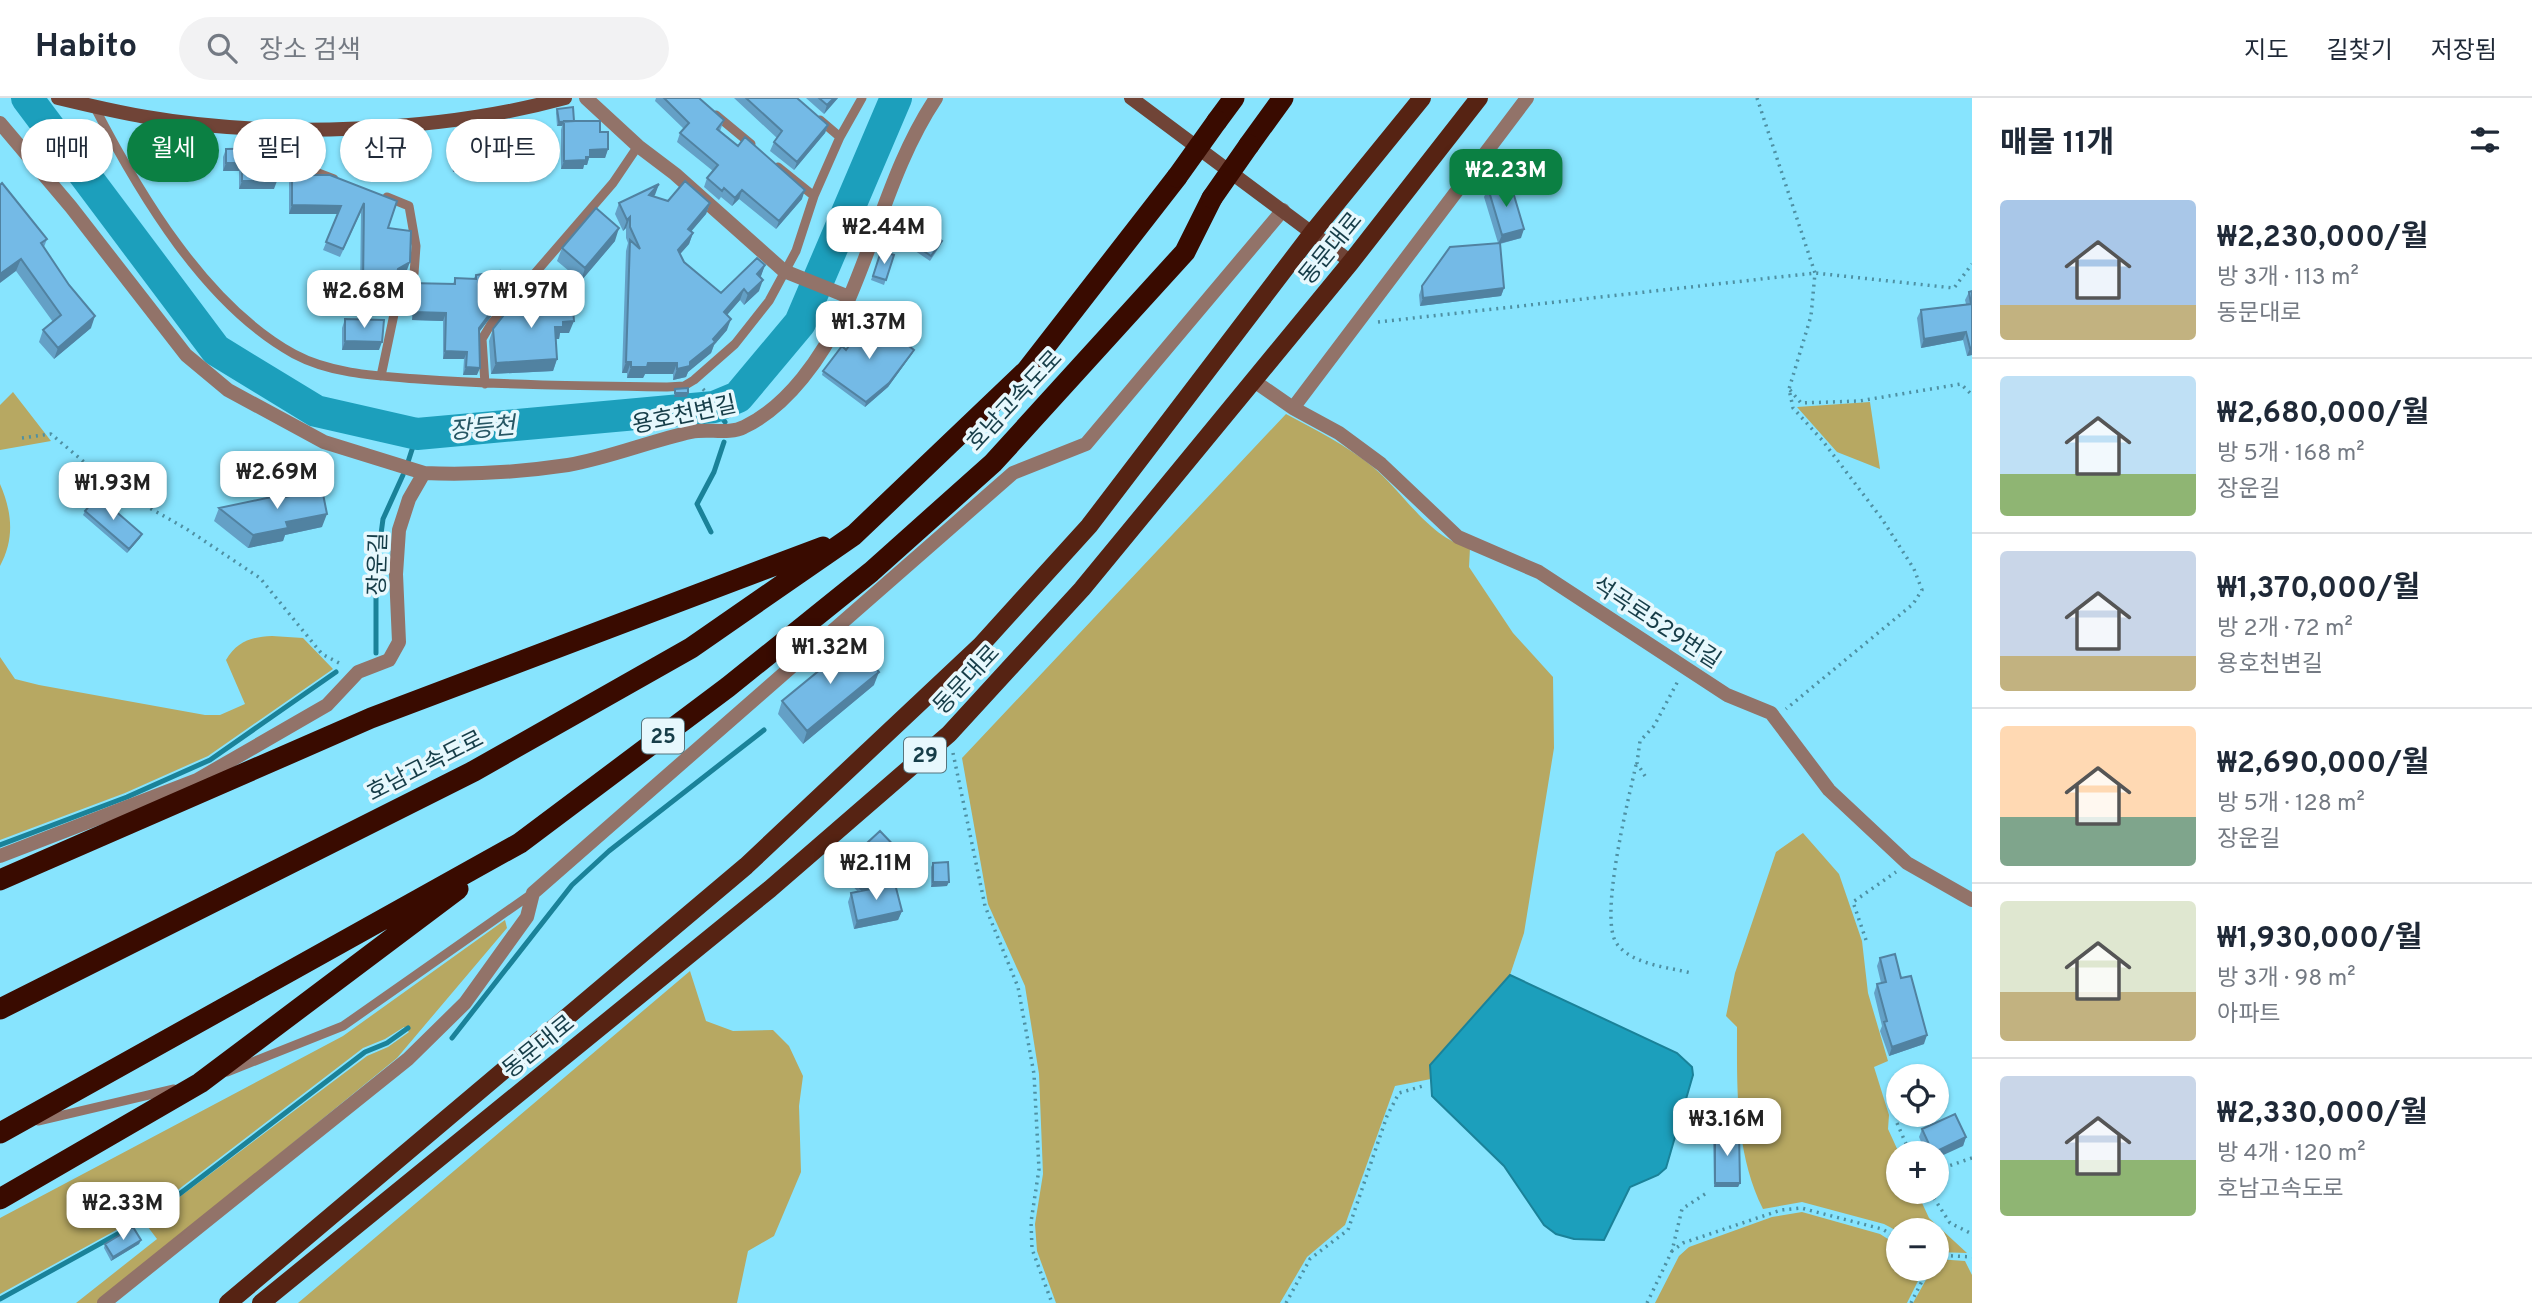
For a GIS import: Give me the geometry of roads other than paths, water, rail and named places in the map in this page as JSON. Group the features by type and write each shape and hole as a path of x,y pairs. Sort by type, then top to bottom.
{"highway":[{"name":"호남고속도로","path":"0,1009 474,771 691,648 854,535 1027,370 1177,177 1234,98"},
{"name":"호남고속도로","path":"6,1130 520,842 728,687 871,572 993,463 1185,252 1212,198 1283,98"},
{"name":"호남고속도로","path":"0,880 371,718 854,535"},
{"name":"호남고속도로","path":"0,1199 200,1083 706,703"}],"main road":[{"name":"동문대로","path":"228,1303 746,866 981,645 1089,526 1313,232 1422,98"},
{"name":"동문대로","path":"261,1303 770,889 949,734 1082,589 1351,262 1479,98"}],"street":[{"path":"326,127 396,125 527,108 565,98"},
{"path":"586,98 638,146 675,174 790,274 845,295"},
{"name":"용호천변길","path":"424,473 463,473 569,464 692,431 741,429 775,405 810,369 832,334 845,295 911,140 936,98"},
{"path":"1131,98 1351,262"},
{"path":"1293,408 1527,98"},
{"path":"63,99 90,102 148,118 233,126"},
{"path":"0,123 71,207 186,355 228,390 324,442 424,473"},
{"path":"104,1303 408,1059 466,1003 527,917 533,893 1013,473 1086,444 1283,210"},
{"name":"석곡로529번길","path":"1254,381 1293,408 1339,433 1381,464 1458,537 1538,572 1727,695 1770,713 1829,790 1907,863 1972,900"},
{"name":"장운길","path":"0,856 197,780 327,705 358,672 389,660 399,642 396,574 399,530 409,499 424,473"}],"lane":[{"path":"90,102 124,165 220,296 252,325 294,354 342,371 381,376 485,384 684,386 735,344 759,317 790,274 814,197 840,137 862,98"},
{"path":"707,107 760,152"},
{"path":"813,113 840,137"},
{"path":"485,384 482,339 491,324 613,183 638,146"},
{"path":"771,161 814,197"},
{"path":"326,176 349,184"},
{"path":"373,192 409,206 416,246 414,274 401,281 381,376"},
{"path":"6,1130 200,1083 344,1026 533,893"}],"water":[{"path":"1510,975 1677,1053 1692,1067 1693,1075 1666,1168 1658,1175 1630,1187 1604,1240 1574,1239 1556,1234 1544,1225 1504,1166 1432,1096 1430,1065"}],"waterway":[{"name":"장등천","path":"27,98 216,350 316,411 417,434 714,407 738,397 800,323 896,98"},
{"path":"714,407 725,422"},
{"path":"408,462 417,434"},
{"path":"711,532 697,504 714,472 724,442"},
{"path":"376,653 376,571 383,519 403,475"},
{"path":"0,845 127,797 210,760 336,672"},
{"path":"452,1038 572,885 609,851 764,730"},
{"path":"0,1299 152,1215 365,1052 387,1043 408,1028"}]}
